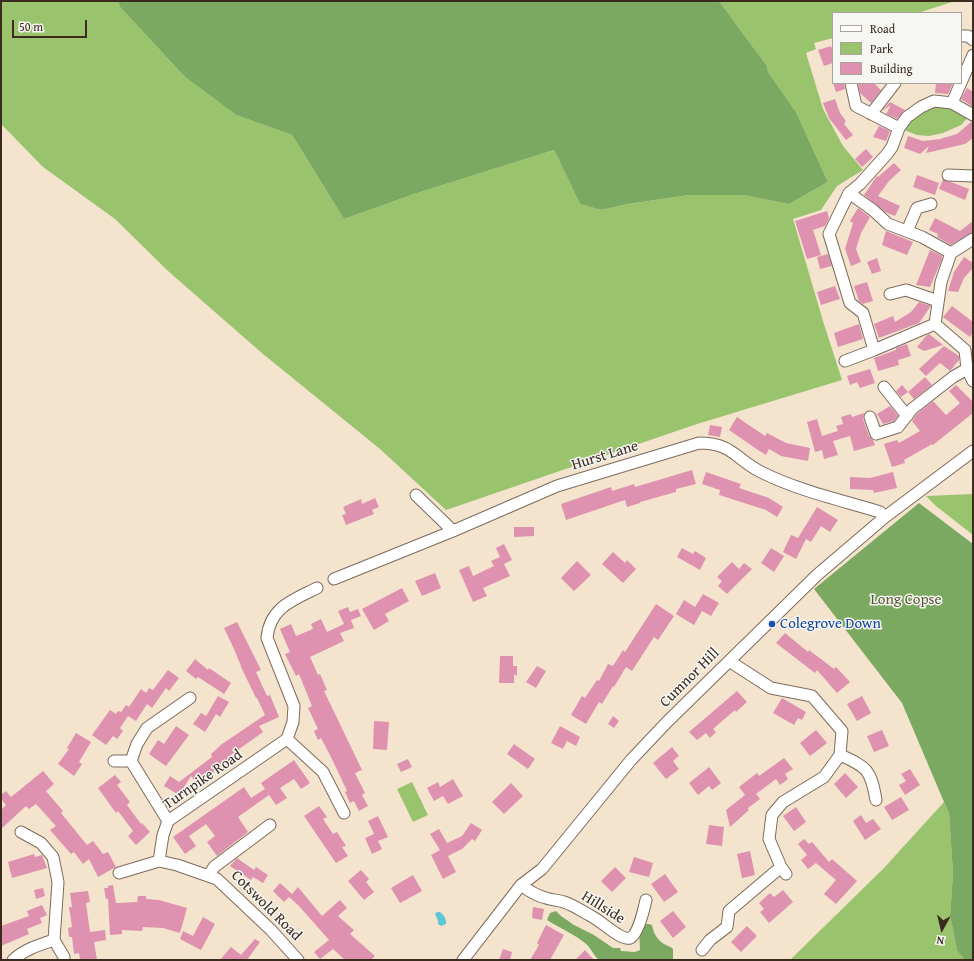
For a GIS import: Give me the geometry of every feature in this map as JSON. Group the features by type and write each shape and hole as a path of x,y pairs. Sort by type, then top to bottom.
{"street":[{"path":"962,36 968,36 973,40"},
{"path":"962,80 973,55"},
{"path":"851,84 856,106 899,128"},
{"path":"871,114 894,84"},
{"path":"952,103 960,84"},
{"path":"874,350 863,313 850,303 829,234 849,193 860,184 892,148 899,128 907,117 921,107 934,101 952,103 973,115"},
{"path":"948,174 973,176"},
{"path":"849,193 873,210 888,224 922,237 951,253"},
{"path":"907,231 917,208 931,204"},
{"path":"935,324 941,282 951,253 973,239"},
{"path":"890,294 906,290 938,301"},
{"path":"845,361 935,324"},
{"path":"935,324 969,346 967,369 973,381"},
{"path":"870,417 876,434 898,427 912,408 953,377 967,369"},
{"path":"884,387 907,416"},
{"name":"Hurst Lane","path":"334,579 453,531 557,486 699,443 711,443 728,448 760,472 803,489 880,512 885,517"},
{"name":"Cumnor Hill","path":"463,960 521,886 542,869 631,760 667,722 818,576 885,517 973,451"},
{"path":"416,495 453,531"},
{"path":"317,588 286,604 275,614 268,627 267,638 294,706 293,722 288,739 322,772 344,813"},
{"path":"702,950 710,940 727,927 729,911 772,875 783,870 769,839 772,815 783,802 824,777 840,755 842,731 812,696 771,688 729,661"},
{"path":"131,761 137,744 147,728 190,698"},
{"name":"Turnpike Road","path":"159,861 163,835 168,821 288,739"},
{"path":"840,755 864,767 872,780 876,800"},
{"path":"114,761 131,761"},
{"path":"131,761 168,821"},
{"path":"209,875 214,866 270,825"},
{"path":"21,832 41,843 53,857 58,882 54,940 64,957 64,960"},
{"name":"Cotswold Road","path":"119,873 159,861 209,875 217,879 271,930 298,960"},
{"name":"Hillside","path":"521,886 540,896 563,902 579,909 597,919 621,938 628,939 637,931 646,900"},
{"path":"13,960 27,949 54,940"}],"green space":[{"path":"1,1 118,1 120,7 185,77 236,115 292,135 344,219 414,194 554,150 580,204 601,210 628,204 689,195 743,195 789,204 828,182 796,112 768,72 767,66 719,1 955,1 921,12 832,12 832,38 814,43 816,49 806,53 823,109 843,146 863,170 837,186 821,210 793,219 842,380 697,424 446,510 380,449 263,354 168,271 115,219 43,167 1,124"},
{"path":"118,1 719,1 767,66 768,72 796,112 828,182 789,204 743,195 689,195 628,204 601,210 580,204 554,150 414,194 344,219 292,135 236,115 185,77 120,7"},
{"path":"934,101 971,114 961,125 943,133 929,136 917,135 899,128"},
{"path":"973,494 973,535 936,506 926,496"},
{"name":"Long Copse","path":"919,503 973,544 973,960 965,960 957,950 950,915 953,874 949,813 902,703 814,589"},
{"path":"412,782 428,815 413,822 397,789"},
{"path":"944,802 949,813 953,874 950,915 957,949 965,960 790,960 884,868"},
{"path":"556,911 574,925 594,935 613,948 620,948 621,951 635,952 640,950 639,928 645,924 652,925 657,938 673,949 673,960 599,960 585,943 547,920 550,913"}],"water":[{"path":"440,912 444,916 446,924 441,926 438,924 435,914"}],"building":[{"path":"831,46 832,63 824,66 818,50"},
{"path":"833,84 844,84 845,89 836,92"},
{"path":"858,84 875,84 881,90 871,103 860,93"},
{"path":"936,84 953,84 948,94 935,93"},
{"path":"967,88 973,92 973,107 961,99"},
{"path":"835,99 840,113 846,121 844,124 853,135 846,140 829,118 823,103"},
{"path":"890,102 905,110 897,119 886,114 891,105 882,111"},
{"path":"973,122 973,138 965,144 926,153 929,146 920,154 904,148 908,136 923,141 940,139 957,134"},
{"path":"879,126 890,131 886,141 873,137"},
{"path":"866,149 873,157 862,167 855,159"},
{"path":"894,163 901,170 889,181 878,196 900,206 895,216 885,212 864,195 877,176 878,177"},
{"path":"917,175 939,183 935,195 913,187"},
{"path":"943,179 969,189 965,200 939,189"},
{"path":"858,208 870,217 861,233 856,249 861,262 851,266 845,249 853,223 850,221"},
{"path":"827,211 829,218 825,226 813,230 821,255 807,259 795,221"},
{"path":"935,218 960,231 973,221 973,232 951,245 937,237 938,234 929,230"},
{"path":"886,231 913,242 907,255 882,245"},
{"path":"930,250 942,256 942,259 930,287 916,285"},
{"path":"828,254 832,266 820,269 817,257"},
{"path":"964,257 973,263 973,268 964,278 958,292 948,291 954,272"},
{"path":"877,258 881,271 872,274 867,262"},
{"path":"867,282 873,301 863,304 859,301 854,286"},
{"path":"835,286 840,299 821,305 817,292"},
{"path":"919,302 931,306 919,323 879,338 874,324 893,316 895,322 911,312"},
{"path":"952,306 973,322 973,332 970,337 943,317"},
{"path":"859,324 863,339 838,347 834,333"},
{"path":"929,334 943,345 924,351 917,347"},
{"path":"907,344 911,356 898,360 899,365 878,371 874,358 896,350 896,348"},
{"path":"944,346 959,356 959,360 950,371 940,363 926,376 919,369"},
{"path":"870,369 875,383 860,388 857,382 850,385 847,376"},
{"path":"925,377 932,385 914,399 908,392"},
{"path":"902,385 908,392 901,397 896,391"},
{"path":"956,385 973,402 973,413 933,445 932,444 904,460 905,463 892,467 884,444 897,440 899,443 920,431 912,421 917,414 933,401 946,415 960,403 949,391"},
{"path":"890,406 898,416 894,421 883,424 877,414"},
{"path":"864,413 863,419 869,436 875,445 854,451 850,436 833,441 838,455 824,459 822,450 815,452 807,422 817,419 822,436 838,431 836,426 843,424 841,417 851,414 852,417"},
{"path":"737,417 765,436 767,433 786,443 810,448 808,461 781,456 769,449 766,455 729,430"},
{"path":"710,425 722,427 720,437 708,435"},
{"path":"692,470 696,484 676,489 676,492 627,507 625,500 566,520 561,504 611,487 612,491 634,484 635,487"},
{"path":"706,472 741,484 739,488 769,498 783,507 777,517 766,510 719,495 720,490 702,484"},
{"path":"893,472 897,488 874,493 873,490 850,489 850,477 870,478"},
{"path":"375,498 379,507 372,510 374,514 346,525 342,515 346,514 343,507 361,499 362,504"},
{"path":"817,507 838,520 830,532 821,526 811,542 806,539 796,559 783,552 791,535 798,538"},
{"path":"514,527 534,527 534,536 514,537"},
{"path":"504,544 512,560 504,564 510,576 483,588 487,596 473,602 459,570 469,566 473,576 494,566 491,561 500,557 496,548"},
{"path":"682,548 693,554 695,551 706,558 700,570 677,557"},
{"path":"771,548 784,556 774,572 761,563"},
{"path":"613,552 625,563 627,560 636,569 623,583 602,564"},
{"path":"577,561 591,575 574,591 561,578"},
{"path":"732,562 739,569 744,563 752,569 727,594 718,586 722,581 717,577"},
{"path":"435,573 441,588 422,596 415,581"},
{"path":"402,588 409,601 385,614 389,621 374,630 362,609"},
{"path":"703,594 719,603 711,616 702,611 694,625 676,614 684,600 695,607"},
{"path":"656,604 674,616 658,640 654,637 632,671 626,667 602,704 599,702 586,724 571,715 582,696 585,698 597,680 599,681 608,664 613,666 623,650 625,652"},
{"path":"348,607 350,612 358,609 361,616 351,620 354,628 340,633 344,641 310,657 318,675 320,674 327,690 324,691 362,770 355,773 365,793 362,795 368,806 359,811 354,801 350,803 345,792 347,791 332,759 321,738 318,740 314,731 318,729 308,708 312,706 299,674 296,676 285,654 290,652 280,629 291,624 296,636 313,629 311,624 321,619 327,632 344,624 338,611"},
{"path":"237,622 261,670 256,672 267,696 270,695 279,717 259,726 263,732 228,757 230,760 197,784 191,776 179,795 164,786 170,776 179,782 212,757 211,754 222,744 265,715 241,667 224,628"},
{"path":"785,633 808,652 809,650 834,669 836,667 850,682 837,693 817,670 815,673 776,643"},
{"path":"500,656 513,656 513,666 517,666 517,676 514,674 514,683 499,683"},
{"path":"195,659 208,670 209,668 231,683 224,694 198,677 196,679 186,671"},
{"path":"537,666 546,671 536,688 526,682"},
{"path":"168,670 179,678 169,691 166,688 152,708 147,704 136,721 128,716 120,728 123,731 117,739 113,736 106,745 92,735 110,710 116,714 118,711 121,712 126,705 129,707 141,689 146,693 149,688 153,690"},
{"path":"737,691 747,702 713,729 716,732 710,738 706,733 697,740 689,732"},
{"path":"218,696 229,702 220,717 216,714 205,732 193,724 201,713 206,716"},
{"path":"862,696 871,713 857,721 847,704"},
{"path":"782,698 806,712 802,720 798,718 794,725 773,713"},
{"path":"613,716 619,721 614,728 608,724"},
{"path":"374,721 389,722 387,750 373,749"},
{"path":"176,726 189,735 166,766 149,754 158,740 164,744"},
{"path":"560,726 580,737 576,746 567,741 563,749 551,743"},
{"path":"816,730 827,743 810,756 800,743"},
{"path":"882,730 889,746 874,752 867,736"},
{"path":"76,733 91,742 79,762 82,764 74,776 58,764 69,749 67,748"},
{"path":"514,744 535,759 528,769 507,754"},
{"path":"672,747 679,756 673,761 679,769 666,779 653,763"},
{"path":"784,758 793,769 785,774 788,779 780,785 776,779 756,794 760,799 748,808 749,810 730,827 726,810 745,795 739,787 757,773 759,776"},
{"path":"408,759 412,767 401,772 397,764"},
{"path":"294,760 310,783 301,789 294,779 280,788 287,798 276,805 269,795 238,817 248,832 217,856 207,842 215,836 206,824 189,836 196,846 185,854 173,837 244,787 251,798 265,789 261,783"},
{"path":"709,767 721,783 712,790 709,786 698,795 689,783"},
{"path":"910,769 920,785 905,795 899,785 906,781 901,774"},
{"path":"43,771 54,784 46,791 63,811 61,813 87,845 93,841 103,854 108,852 116,867 98,877 89,859 83,864 74,852 71,854 50,830 56,826 36,804 29,809 26,806 1,829 1,810 6,805 1,799 1,795 6,791 11,797"},
{"path":"845,773 858,787 846,798 834,784"},
{"path":"115,775 121,782 117,785 130,802 127,805 141,824 142,823 150,832 136,845 128,836 133,831 118,811 116,813 98,788"},
{"path":"453,779 463,796 448,804 443,796 434,801 427,788 438,782 440,787"},
{"path":"511,783 523,796 504,814 492,802"},
{"path":"901,797 909,810 892,820 884,807"},
{"path":"319,806 327,817 323,819 333,834 337,832 346,846 342,847 348,856 336,863 304,816"},
{"path":"796,807 806,822 794,831 783,816"},
{"path":"861,815 866,823 873,819 881,829 865,840 853,821"},
{"path":"378,816 388,837 378,841 382,849 372,854 365,838 374,834 368,821"},
{"path":"471,823 482,830 475,841 472,839 462,849 448,856 456,872 443,879 431,855 440,850 430,834 439,829 447,843 462,836"},
{"path":"709,825 724,827 722,846 706,844"},
{"path":"804,839 809,844 812,842 829,862 832,859 857,881 836,904 824,894 836,880 816,863 808,869 801,860 807,855 798,844"},
{"path":"750,851 755,875 742,878 737,854"},
{"path":"34,854 35,857 42,855 47,868 12,878 8,862"},
{"path":"634,857 653,863 649,877 629,872"},
{"path":"237,858 254,870 256,867 268,875 263,883 253,877 251,880 230,866"},
{"path":"615,867 626,878 612,892 601,881"},
{"path":"361,870 369,879 366,882 374,892 364,900 348,881"},
{"path":"665,874 678,892 664,902 651,884"},
{"path":"413,875 422,891 400,903 391,888"},
{"path":"280,883 292,894 298,887 322,916 340,900 347,908 338,916 354,930 350,934 375,956 371,960 345,960 333,949 320,959 314,952 329,940 289,897 284,902 273,891"},
{"path":"113,885 116,903 137,902 138,896 146,896 146,899 159,900 187,908 180,933 163,928 143,927 142,931 122,930 122,934 110,935 108,899 106,899 104,888 108,888 108,886"},
{"path":"43,888 45,896 36,899 34,890"},
{"path":"783,890 793,902 769,923 760,912 764,909 759,903 770,893 774,897"},
{"path":"88,891 90,902 86,903 90,932 105,930 106,940 94,942 97,960 80,960 79,953 74,954 72,937 69,937 68,928 72,927 69,907 72,907 70,893"},
{"path":"42,905 47,915 40,918 42,923 27,929 29,934 1,946 1,926 29,916 27,911"},
{"path":"533,907 544,909 542,920 532,918"},
{"path":"673,911 686,927 673,938 660,921"},
{"path":"203,917 215,924 201,950 180,939 183,931 193,936"},
{"path":"546,925 564,935 550,960 530,960 539,945 537,943"},
{"path":"747,926 757,936 741,952 731,942"},
{"path":"255,939 260,942 247,960 220,960 231,947 241,955"},
{"path":"503,949 512,952 510,960 499,960"},
{"path":"585,950 594,960 575,960"}],"place":[{"name":"Colegrove Down","path":"772,624"}]}
